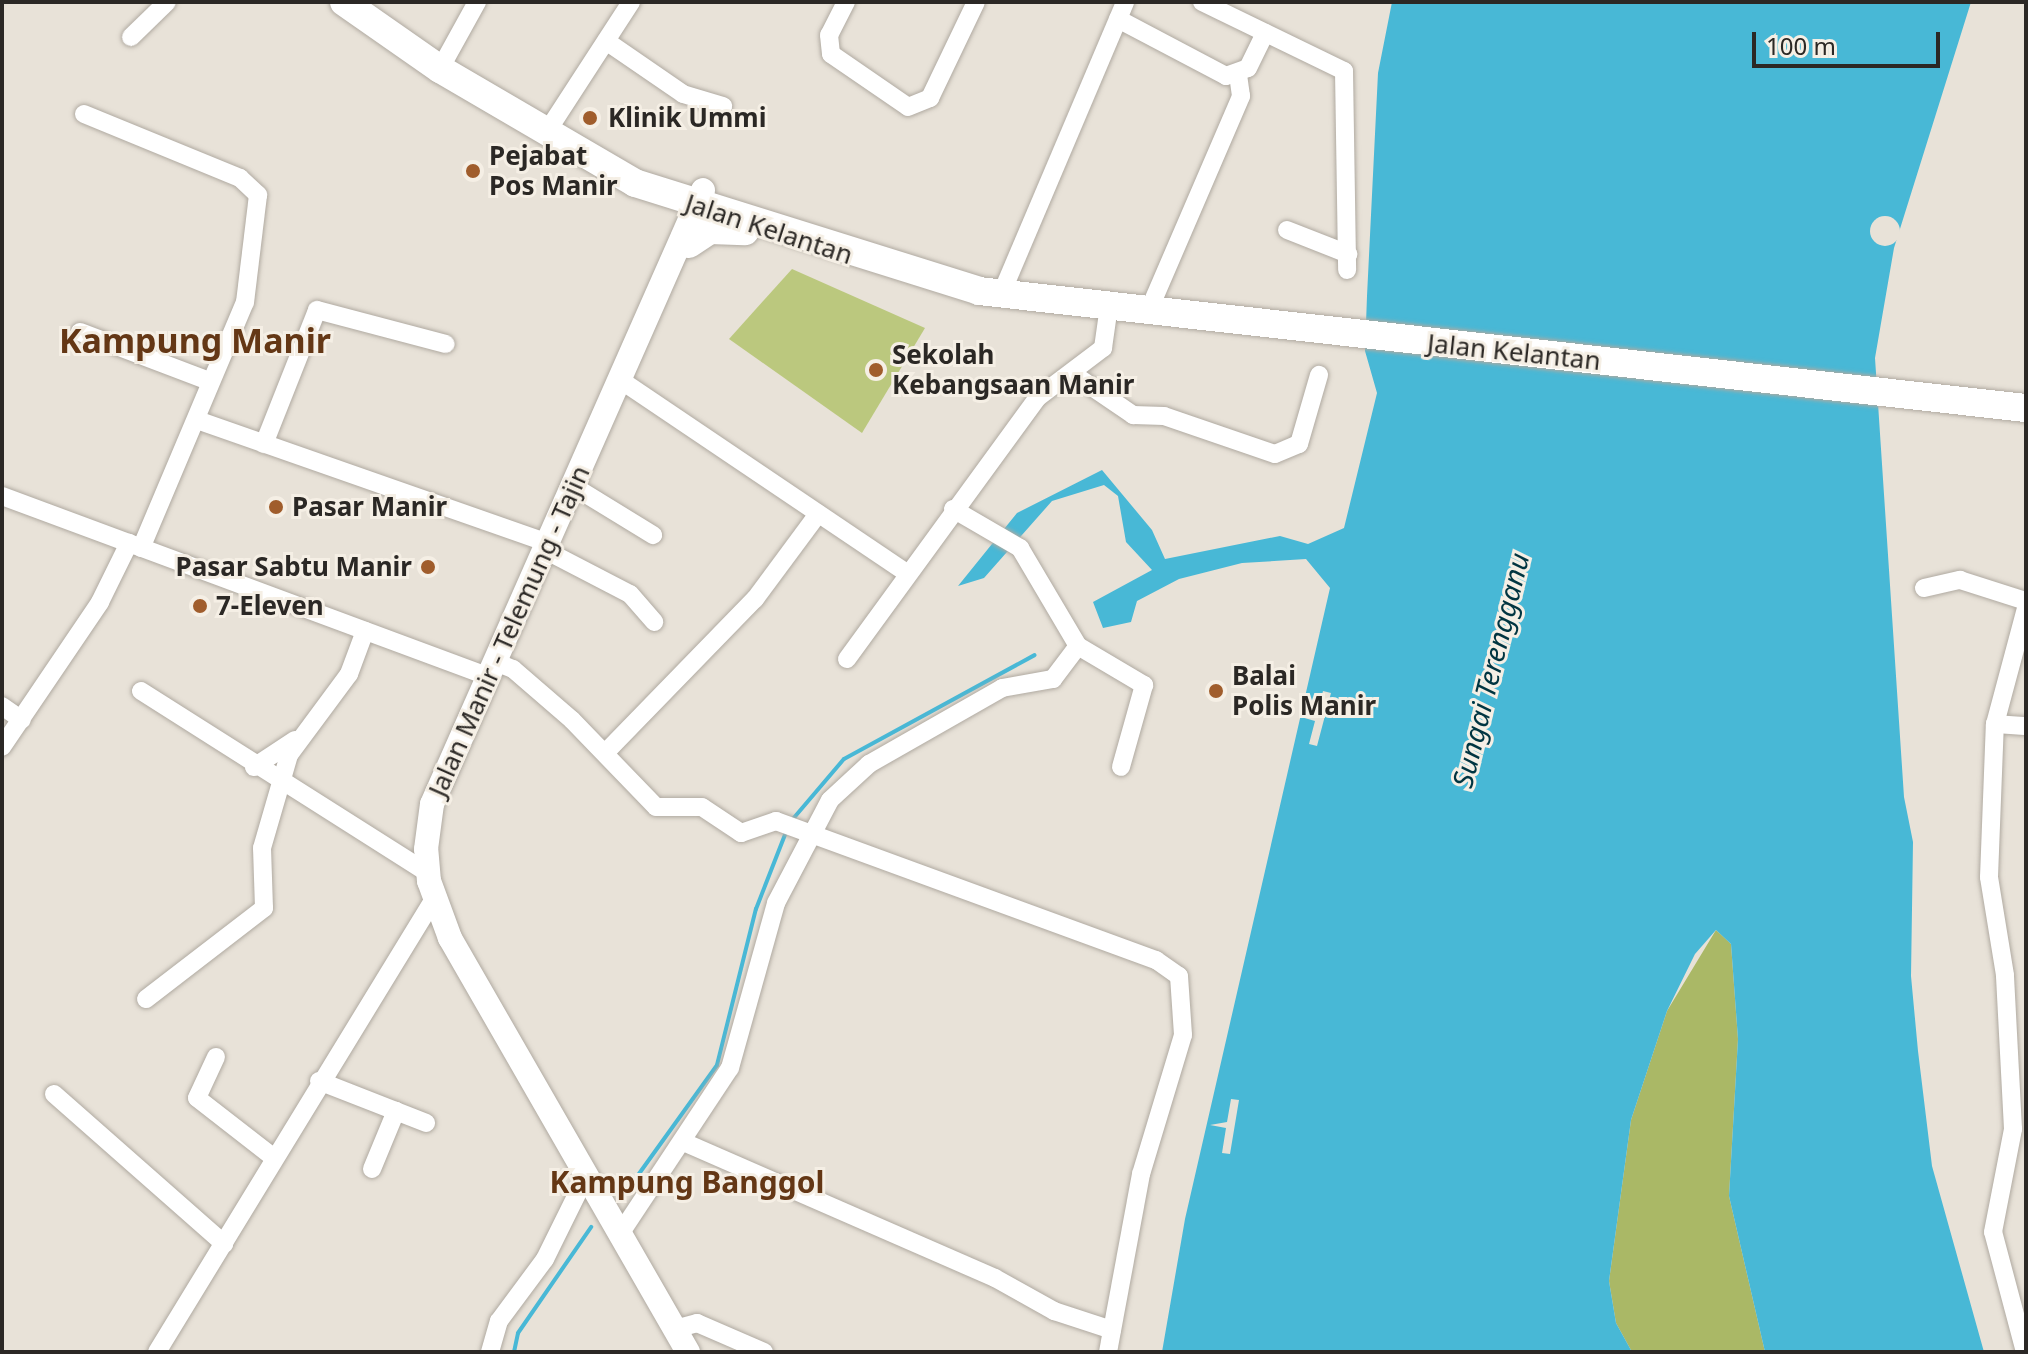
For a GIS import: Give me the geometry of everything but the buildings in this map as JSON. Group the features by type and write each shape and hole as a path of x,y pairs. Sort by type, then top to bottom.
{"highway":[{"name":"Jalan Kelantan","path":"344,2 440,69 635,183 705,199 1003,290 1304,329 2026,408"},
{"name":"Jalan Kelantan","path":"548,130 828,249 979,291 1003,290"},
{"path":"635,183 677,218 685,245 721,228 828,249"}],"main road":[{"name":"Jalan Manir - Telemung - Tajin","path":"688,1352 434,899 428,873 432,804 490,668 705,199"}],"street":[{"path":"131,37 167,2"},
{"path":"440,69 477,2"},
{"path":"548,130 631,2"},
{"path":"846,2 829,35 831,54 917,107 930,98 976,2"},
{"path":"1202,2 1347,77 1348,262 1287,230"},
{"path":"1003,290 1122,10 1215,71 1238,75"},
{"path":"1149,310 1241,96 1238,75 1265,33"},
{"path":"606,41 683,94 723,106"},
{"path":"2,747 135,546 197,420 209,381 248,289 258,195 240,178 84,114"},
{"path":"847,659 904,571 1037,398 1073,374 1103,348 1109,306"},
{"path":"264,444 317,310 446,344"},
{"path":"80,332 209,381"},
{"path":"1073,374 1133,415 1164,416 1275,454 1299,444 1319,375"},
{"path":"622,381 904,571"},
{"path":"197,420 546,546 630,594 654,622"},
{"path":"573,486 653,535"},
{"path":"2,496 365,631 490,668 513,669 670,812 702,807 741,833 776,821 1156,960 1179,976 1183,1035 1141,1174 1108,1352"},
{"path":"953,509 1020,548 1078,646 1144,685 1121,767"},
{"path":"606,752 755,599 818,514"},
{"path":"1924,588 1960,580 2025,610 1995,724 1989,877 2005,975 2013,1129 1993,1232 2025,1352"},
{"path":"254,767 295,740 340,689 365,631"},
{"path":"620,1234 686,1143 730,1068 776,903 808,834 830,800 869,764 1002,688 1053,679 1078,646"},
{"path":"141,691 280,785 428,873"},
{"path":"2,706 22,720"},
{"path":"1995,724 2026,726"},
{"path":"146,999 264,908 262,848 295,740"},
{"path":"157,1352 319,1081 434,899"},
{"path":"216,1057 196,1087 197,1098 274,1158"},
{"path":"319,1081 426,1123"},
{"path":"54,1094 224,1244"},
{"path":"372,1169 396,1111"},
{"path":"686,1143 995,1278 1054,1311 1112,1330"},
{"path":"490,1352 499,1321 545,1259 587,1174"},
{"path":"675,1329 697,1323 764,1352"}],"green space":[{"path":"792,269 925,328 862,433 729,339"},
{"path":"1716,930 1731,944 1738,1039 1729,1196 1765,1352 1632,1352 1616,1323 1609,1281 1631,1120 1667,1011"}],"water":[{"name":"Sungai Terengganu","path":"1392,2 1971,2 1894,248 1875,358 1904,797 1913,842 1911,976 1918,1051 1932,1166 1984,1352 1765,1352 1729,1196 1738,1039 1731,944 1716,930 1695,954 1667,1011 1631,1120 1609,1281 1616,1323 1632,1352 1162,1352 1185,1219 1330,588 1306,559 1242,563 1179,579 1137,601 1131,622 1103,628 1093,602 1152,570 1126,542 1118,496 1104,485 1052,501 984,578 958,586 1017,513 1102,470 1152,530 1165,559 1280,536 1308,544 1344,528 1377,393 1365,351 1367,296 1378,73"}],"pier":[{"path":"1885,216 1896,220 1900,231 1896,242 1885,246 1874,242 1870,231 1874,220"},
{"path":"1323,691 1331,693 1317,746 1309,744 1315,721 1301,717 1302,710 1317,714"},
{"path":"1231,1099 1239,1100 1230,1154 1222,1153 1226,1128 1210,1125 1227,1122"}],"waterway":[{"path":"792,820 844,759 1035,655"},
{"path":"623,1196 717,1065 756,909 786,832"},
{"path":"514,1352 518,1333 591,1227"}],"place":[{"name":"Klinik Ummi","path":"590,118"},
{"name":"Pejabat Pos Manir","path":"473,171"},
{"name":"Sekolah Kebangsaan Manir","path":"876,370"},
{"name":"Pasar Manir","path":"276,507"},
{"name":"Pasar Sabtu Manir","path":"428,567"},
{"name":"7-Eleven","path":"200,606"},
{"name":"Balai Polis Manir","path":"1216,691"}],"district":[{"name":"Kampung Manir","path":"195,341"},
{"name":"Kampung Banggol","path":"687,1182"}]}
